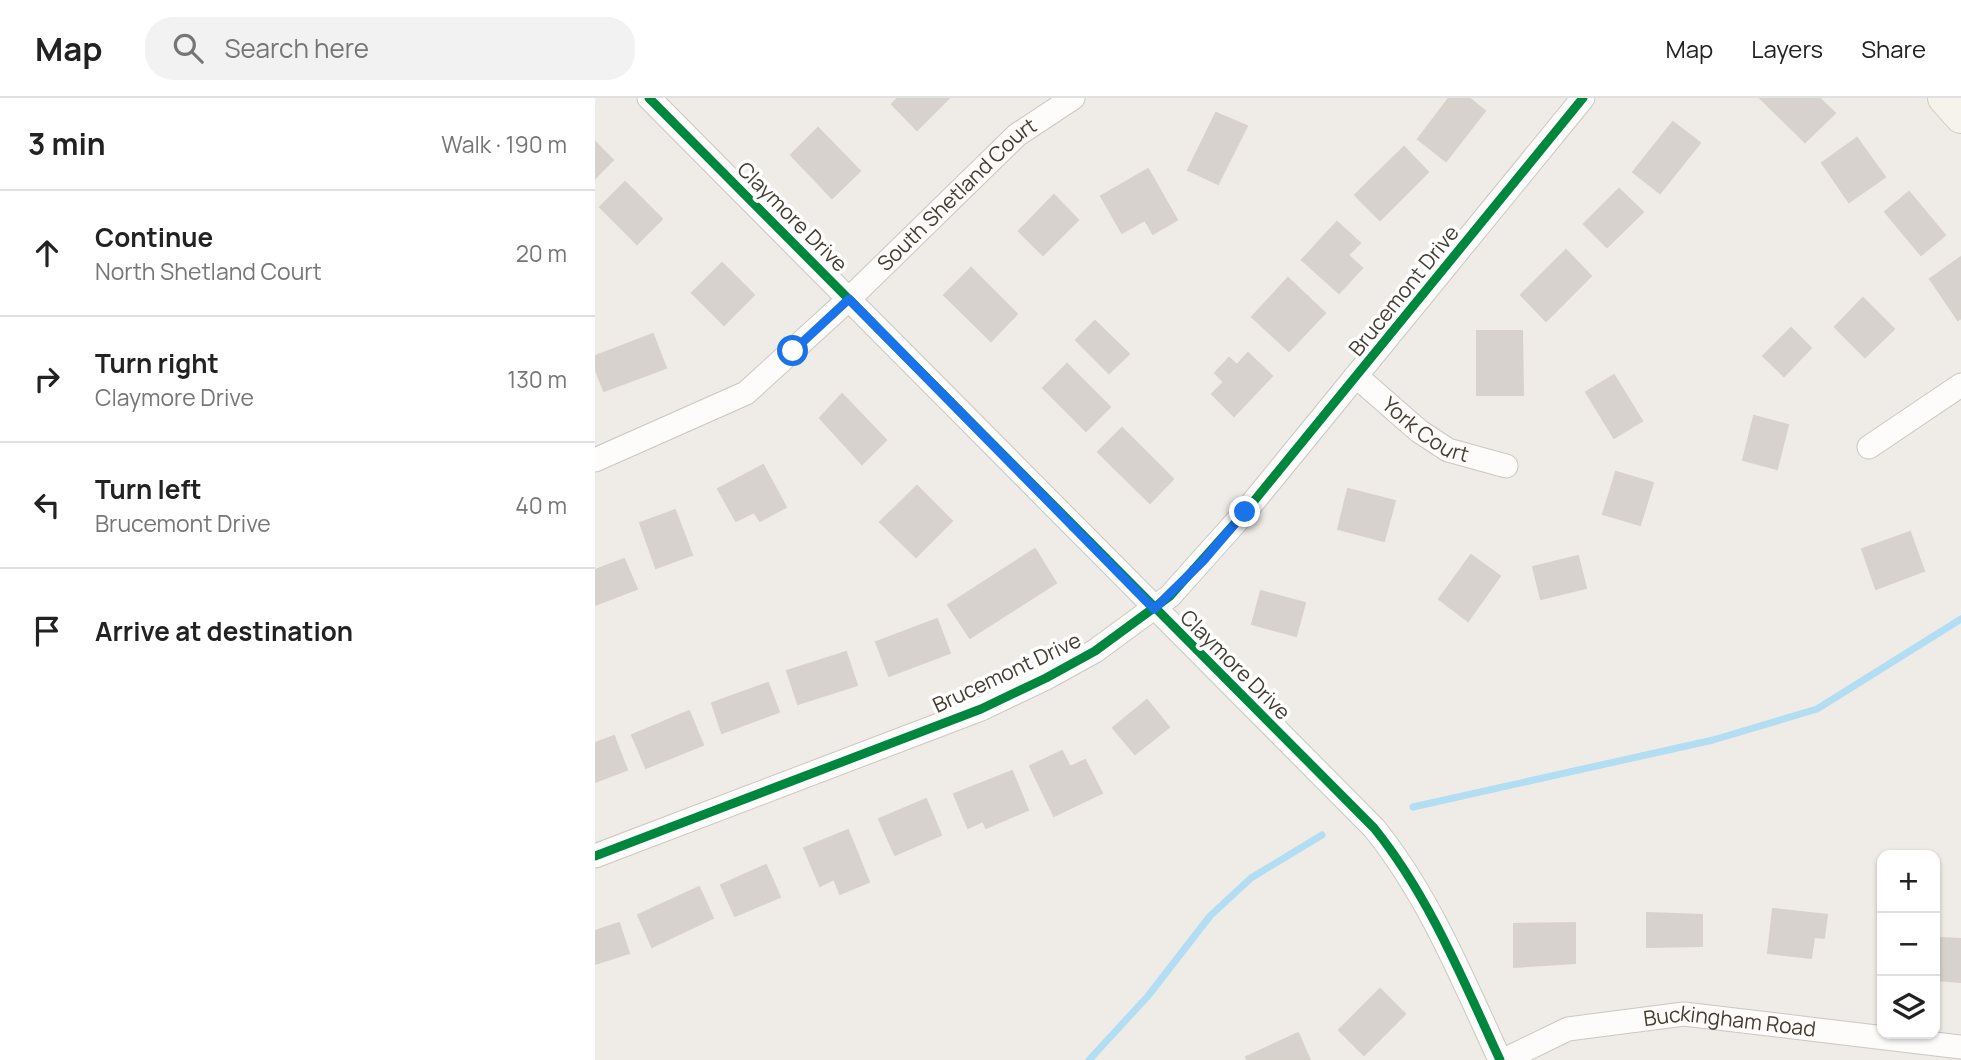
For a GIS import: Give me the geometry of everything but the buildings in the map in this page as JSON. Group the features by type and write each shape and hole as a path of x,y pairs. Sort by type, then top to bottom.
{"main road":[{"path":"1944,98 1961,117"}],"street":[{"name":"Claymore Drive","path":"649,98 1374,828 1397,856 1448,946 1502,1060"},
{"name":"South Shetland Court","path":"595,460 747,393 849,299 1017,135 1073,98"},
{"name":"Brucemont Drive","path":"595,856 981,709 1095,651 1154,609 1203,561 1583,98"},
{"name":"York Court","path":"1356,376 1419,431 1448,450 1506,466"},
{"path":"1870,447 1961,384"},
{"name":"Buckingham Road","path":"1502,1060 1568,1029 1684,1014 1961,1047"}],"waterway":[{"path":"1413,807 1713,740 1817,709 1961,619"},
{"path":"1089,1060 1148,996 1210,916 1251,878 1322,835"}],"cycle path":[{"path":"649,98 1374,828 1394,854 1428,910 1500,1060"},
{"path":"595,856 981,709 1095,651 1170,596 1245,512 1583,98"}],"route":[{"path":"793,351 849,299 1154,609 1203,561 1245,512"}]}
